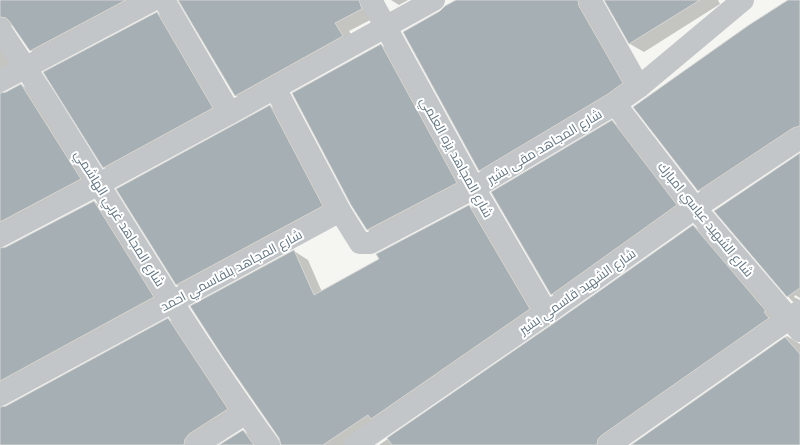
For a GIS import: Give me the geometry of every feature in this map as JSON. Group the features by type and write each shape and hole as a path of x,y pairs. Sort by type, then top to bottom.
{"street":[{"path":"0,81 153,0"},
{"path":"164,0 230,113"},
{"name":"شارع المجاهد يزه العلمي","path":"371,0 474,188 547,313"},
{"path":"0,236 230,113 434,0"},
{"path":"590,0 638,86"},
{"name":"شارع المجاهد مقى بشير","path":"340,211 356,238 360,242 367,244 474,188 615,104 744,0"},
{"name":"شارع المجاهد غربي الهاشمي","path":"0,29 173,302 246,413 270,445"},
{"path":"275,88 340,211"},
{"name":"شارع الشهيد عباسي امبارك","path":"615,104 695,208 796,320"},
{"name":"شارع الشهيد قاسمي بشير","path":"368,442 695,208 800,138"},
{"name":"شارع المجاهد بلقاسمي احمد","path":"0,395 340,211"},
{"path":"609,445 796,320"},
{"path":"196,445 246,413"}],"building":[{"path":"0,0 126,0 30,51 10,22 6,18 0,17"},
{"path":"178,0 359,0 362,9 335,23 343,36 235,96"},
{"path":"456,0 578,0 579,6 623,83 608,94 479,171 403,32"},
{"path":"604,0 700,0 629,44"},
{"path":"788,0 800,0 800,126 793,128 698,191 633,107 749,25"},
{"path":"157,12 213,108 103,168 43,72"},
{"path":"381,44 457,183 367,230 351,205 292,93"},
{"path":"21,84 81,179 0,222 0,93 6,92"},
{"path":"270,105 323,206 176,285 116,189"},
{"path":"612,120 677,205 551,295 491,192"},
{"path":"800,153 800,288 787,297 714,211"},
{"path":"94,201 154,297 0,381 0,248 6,247"},
{"path":"469,205 530,309 371,419 368,415 323,445 281,445 279,438 190,306 294,250 314,295 379,259 376,254"},
{"path":"693,225 766,311 764,312 769,318 602,435 598,439 597,445 392,445 387,438 554,323"},
{"path":"168,318 228,409 189,434 185,439 184,445 0,445 0,407 6,406"},
{"path":"785,337 800,354 800,445 631,445"},
{"path":"243,430 254,445 219,445"}]}
